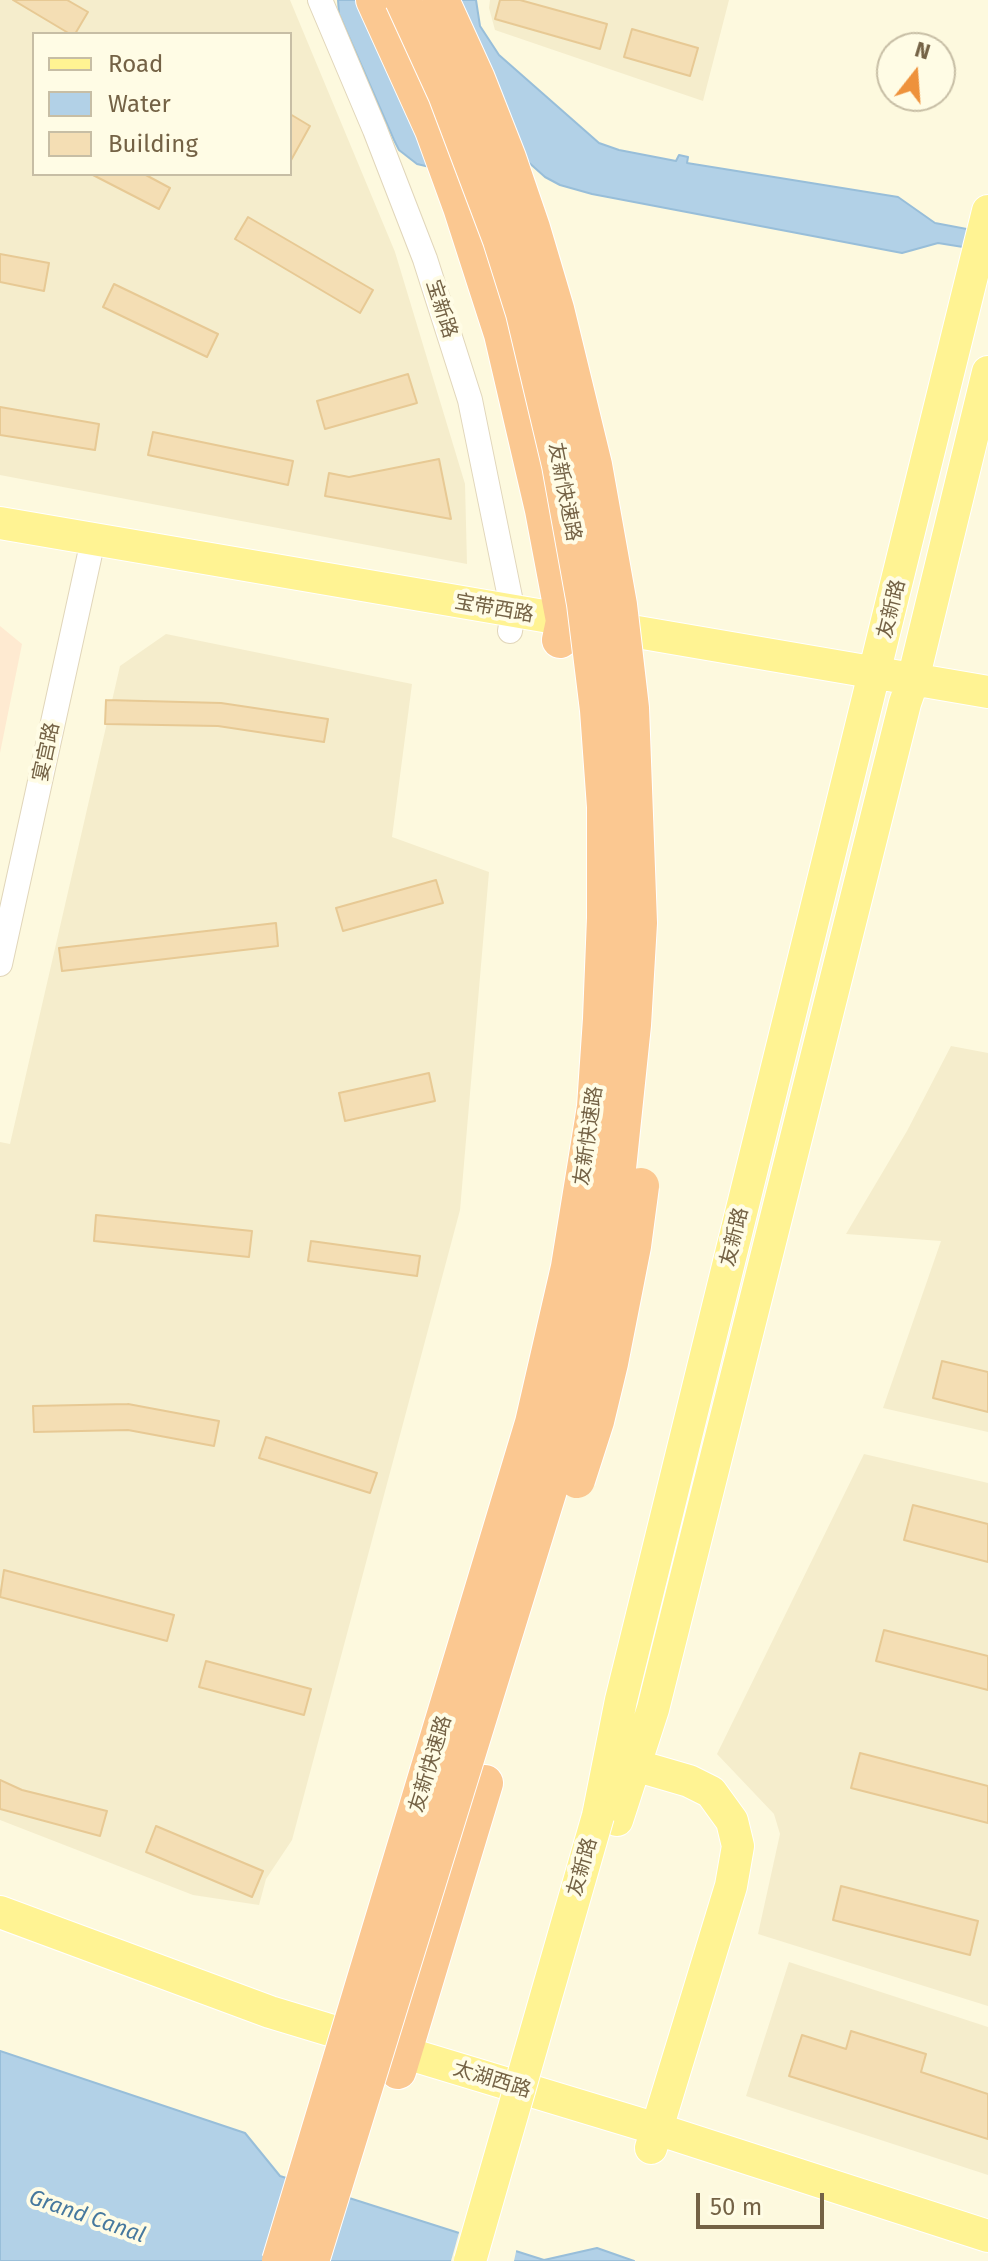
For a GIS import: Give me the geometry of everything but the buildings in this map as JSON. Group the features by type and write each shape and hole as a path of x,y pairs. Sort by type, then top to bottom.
{"highway":[{"path":"374,0 433,130 502,334 529,444 562,630"},
{"name":"友新快速路","path":"280,2261 533,1423 572,1251 595,1107 601,1019 605,918 602,765 585,604 560,465 524,313 501,240 446,94 403,0"},
{"name":"友新快速路","path":"311,2261 566,1435 615,1197 627,1097 639,923 631,708 619,605 594,465 556,309 508,158 441,0"},
{"path":"401,2062 596,1421 633,1246 648,1109 656,982 656,958 636,805"}],"main road":[{"name":"友新路","path":"490,2261 608,1818 621,1700 988,212"},
{"name":"友新路","path":"470,2261 608,1818 634,1765 653,1709 988,372"},
{"name":"宝带西路","path":"0,523 91,550"},
{"name":"宝带西路","path":"0,543 91,550 872,682 910,689 988,711"},
{"name":"宝带西路","path":"910,689 988,692"},
{"path":"634,1765 689,1781 711,1792 732,1821 738,1846 731,1886 654,2138"},
{"name":"太湖西路","path":"0,1912 401,2062"},
{"name":"太湖西路","path":"0,1933 239,2022 401,2062 988,2236"},
{"name":"太湖西路","path":"654,2138 988,2256"}],"street":[{"name":"宝新路","path":"320,0 425,259 465,386 495,515 511,621"},
{"name":"宴宫路","path":"0,964 91,550"}],"shaded area":[{"path":"0,0 290,0 395,252 465,484 467,564 0,475"},
{"path":"490,0 729,0 703,101 495,30"},
{"path":"0,626 22,644 0,753"},
{"path":"166,634 412,684 392,837 489,872 460,1210 292,1840 266,1879 259,1905 193,1895 0,1820 0,1142 10,1144 120,666"},
{"path":"951,1046 988,1053 988,1432 883,1408 941,1241 846,1234 907,1131"},
{"path":"864,1454 988,1483 988,2006 758,1934 780,1834 774,1814 717,1754"},
{"path":"789,1962 988,2027 988,2175 746,2096"}],"water":[{"path":"338,0 476,0 480,26 499,55 599,143 676,161 679,155 688,157 687,163 898,197 935,223 988,233 988,251 938,243 902,253 592,194 560,185 545,177 526,160 434,168 417,164 399,150 394,140 339,14"},
{"name":"Grand Canal","path":"0,2051 245,2133 280,2176 544,2260 597,2248 634,2261 0,2261"}],"pier":[{"path":"460,2229 517,2247 514,2261 451,2261"}]}
